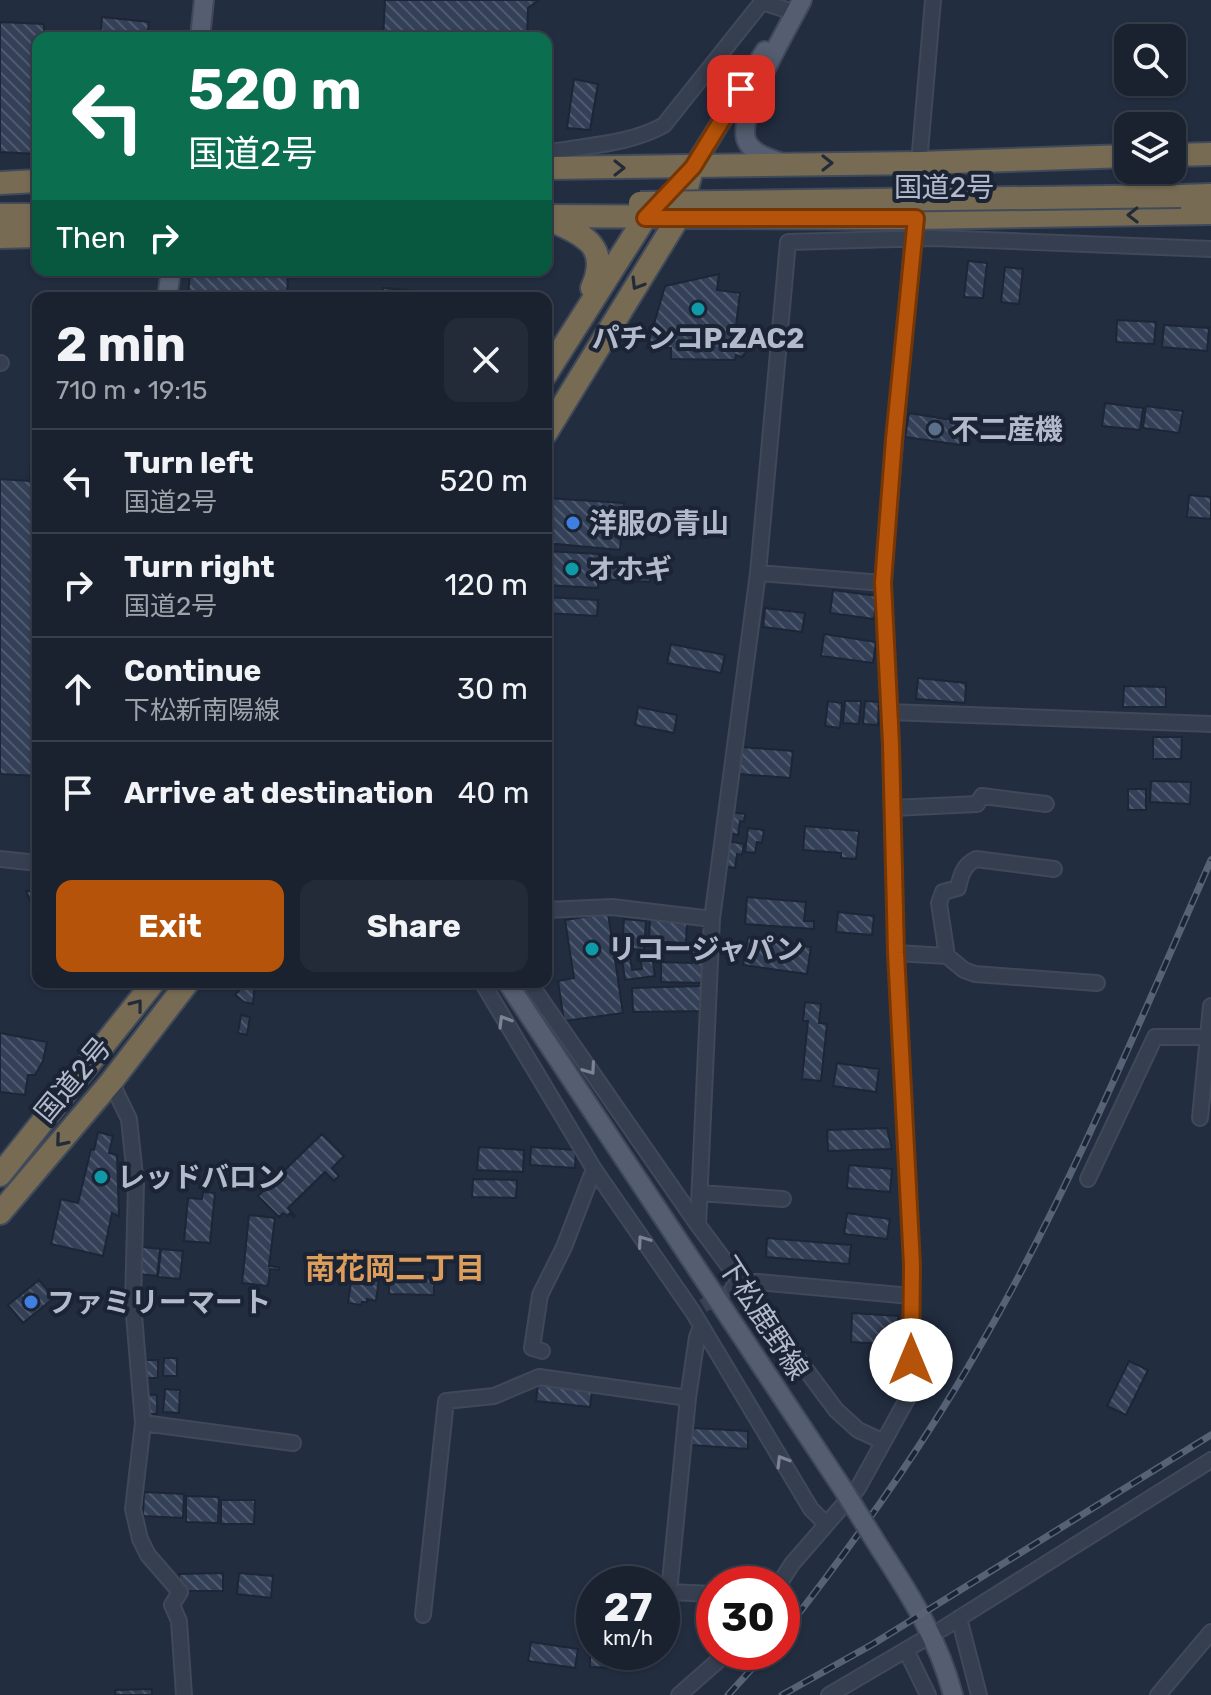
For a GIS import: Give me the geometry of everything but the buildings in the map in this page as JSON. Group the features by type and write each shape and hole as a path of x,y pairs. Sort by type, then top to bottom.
{"highway":[{"path":"1186,155 1211,154"},
{"name":"国道2号","path":"552,166 693,167 1114,156"},
{"path":"552,364 642,210 693,167"},
{"path":"552,423 678,218 693,167"},
{"path":"0,183 32,181"},
{"name":"国道2号","path":"642,210 1211,195"},
{"path":"552,205 642,210"},
{"name":"国道2号","path":"642,210 678,218 915,228 1211,213"},
{"path":"552,218 642,210"},
{"path":"0,215 32,215"},
{"path":"552,221 587,239 598,253 598,275 575,326"},
{"path":"0,237 32,236"},
{"name":"国道2号","path":"0,1175 149,988"},
{"name":"国道2号","path":"0,1213 111,1082 183,988"}],"main road":[{"path":"201,32 204,0"},
{"path":"785,164 754,152 746,140 745,117 796,4"},
{"path":"693,167 796,4"},
{"name":"下松鹿野線","path":"511,988 843,1489 912,1599 935,1642 953,1695"}],"street":[{"path":"791,1566 858,1488 911,1392 908,1161 896,953 883,583 933,0"},
{"path":"552,158 557,151 622,140 649,133 664,125 762,2 796,4"},
{"path":"698,1225 712,919 758,573 788,242 915,228 1211,249"},
{"path":"758,573 883,583"},
{"path":"889,712 1211,724"},
{"path":"893,808 977,804 982,796 1046,804"},
{"path":"0,859 32,862"},
{"path":"1054,869 976,859 968,863 961,874 958,888 943,892 939,903 947,956 956,965 975,974 1097,983"},
{"path":"552,910 612,907 712,919"},
{"path":"896,953 947,956"},
{"path":"486,988 594,1169 698,1309 701,1327 811,1509 826,1524"},
{"path":"533,988 737,1285 836,1410 858,1430 882,1441"},
{"path":"1200,1118 1211,1006"},
{"path":"1088,1179 1155,1037 1206,1037"},
{"path":"111,1082 129,1119 136,1185 133,1303 143,1423 133,1509 140,1539 148,1555 180,1592 172,1605 179,1621 184,1695"},
{"path":"542,1351 532,1348 540,1295 564,1247 594,1169"},
{"path":"700,1193 783,1199"},
{"path":"737,1285 758,1282 911,1296"},
{"path":"696,1593 669,1592 688,1398 701,1327"},
{"path":"423,1615 446,1401 494,1396 539,1377 688,1398"},
{"path":"143,1423 293,1443"},
{"path":"942,1629 1211,1460"},
{"path":"959,1618 979,1695"},
{"path":"1158,1695 1211,1632"},
{"path":"829,1695 921,1641"},
{"path":"906,1650 928,1695"},
{"path":"679,1695 707,1670"}],"tunnel":[{"path":"703,1306 733,1288"}],"railway":[{"path":"800,1611 913,1455 961,1379 1015,1283 1103,1104 1211,860"},
{"path":"782,1695 873,1644 1211,1435"},
{"path":"728,1695 751,1670"}],"place":[{"name":"パチンコP.ZAC2","path":"698,309"},
{"name":"不二産機","path":"935,429"},
{"name":"洋服の青山","path":"573,523"},
{"name":"オホギ","path":"572,569"},
{"name":"リコージャパン","path":"592,949"},
{"name":"レッドバロン","path":"101,1177"},
{"name":"ファミリーマート","path":"31,1302"}],"district":[{"name":"南花岡二丁目","path":"395,1269"}],"route":[{"path":"741,89 693,167 645,218 916,218 883,583 896,953 912,1265 911,1360"}]}
